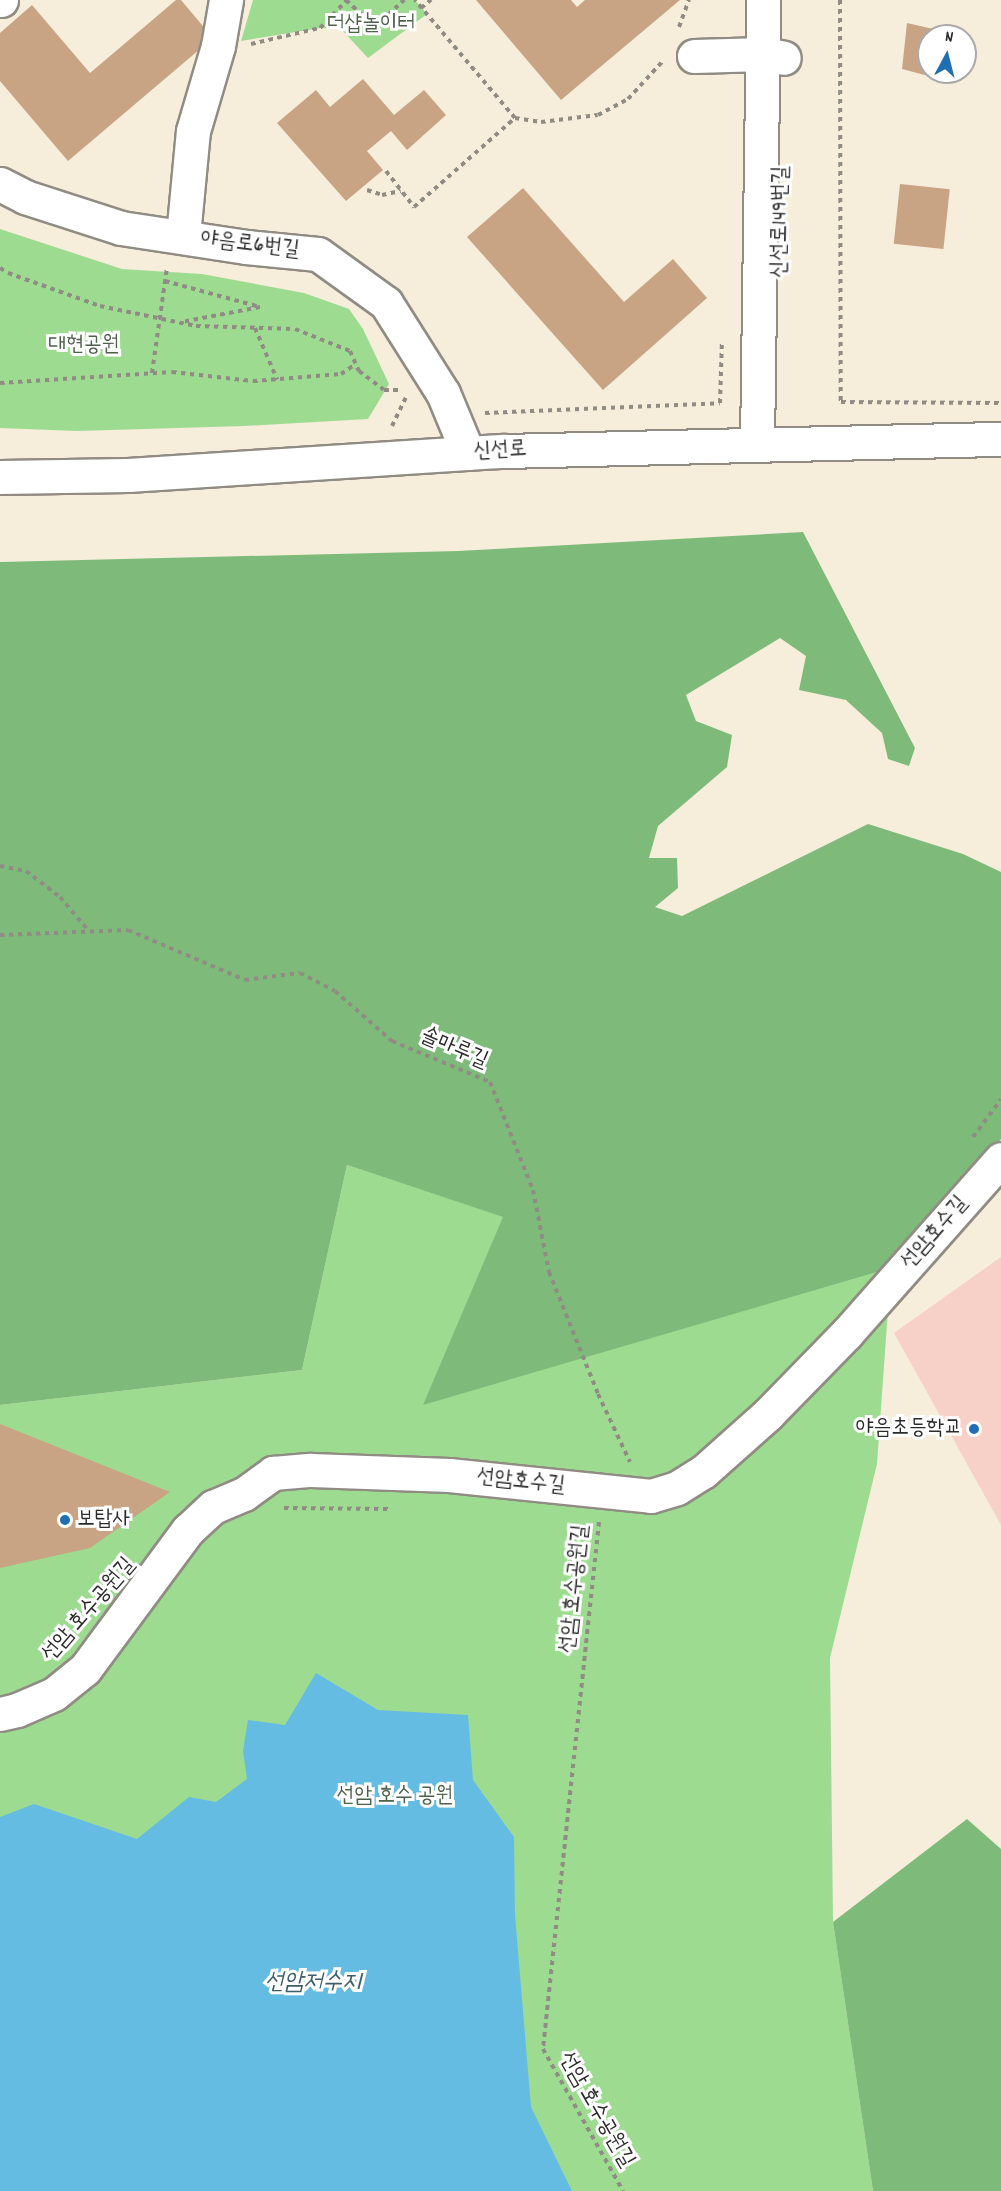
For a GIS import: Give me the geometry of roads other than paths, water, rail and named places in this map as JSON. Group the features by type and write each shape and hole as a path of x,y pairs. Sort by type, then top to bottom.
{"street":[{"path":"183,236 193,131 218,46 226,0"},
{"path":"680,47 774,56 762,0"},
{"name":"신선로149번길","path":"767,444 774,56 785,0"},
{"name":"야음로6번길","path":"0,184 25,197 121,228 183,236 246,248 318,254 386,303 443,393 468,453"},
{"name":"신선로","path":"0,477 128,475 468,453 1001,439"},
{"name":"선암호수길","path":"0,1714 18,1710 54,1694 85,1669 188,1530 213,1507 244,1494 273,1473 311,1470 437,1474 651,1496 677,1488 704,1472 768,1414 847,1333 1001,1159"}],"water":[{"name":"선암저수지","path":"316,1673 378,1710 468,1715 473,1780 514,1837 515,1915 531,2107 572,2191 0,2191 0,1817 34,1804 137,1839 189,1797 216,1802 247,1779 243,1751 248,1720 285,1725"}],"place":[{"name":"야음초등학교","path":"974,1429"},
{"name":"보탑사","path":"65,1520"}],"park label":[{"name":"더샵놀이터","path":"371,25"},
{"name":"대현공원","path":"84,346"},
{"name":"선암 호수 공원","path":"395,1797"}]}
